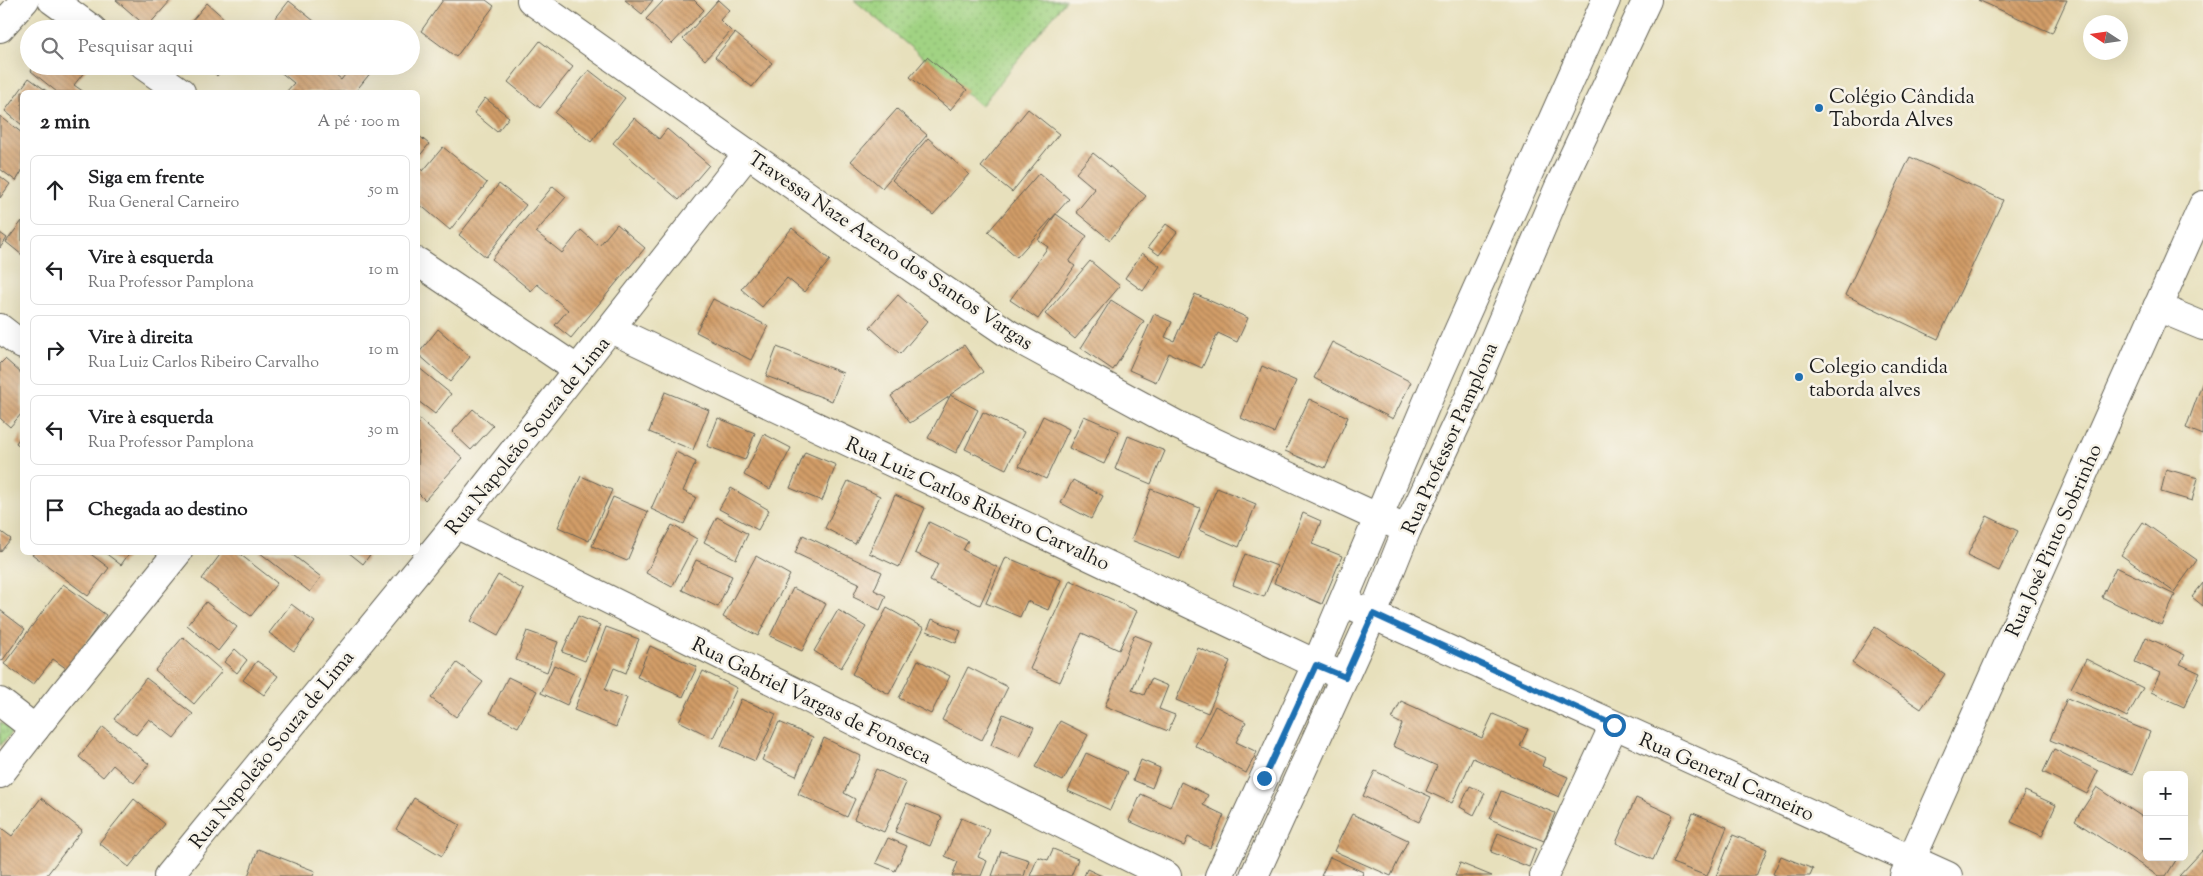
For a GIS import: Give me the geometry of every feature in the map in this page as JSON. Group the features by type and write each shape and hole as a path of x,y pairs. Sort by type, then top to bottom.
{"street":[{"path":"0,28 25,0"},
{"path":"52,0 80,20"},
{"name":"Travessa Naze Azeno dos Santos Vargas","path":"531,0 859,232 1009,334 1177,425 1407,529"},
{"name":"Rua Professor Pamplona","path":"1219,876 1316,665 1377,517 1526,175 1606,0"},
{"name":"Rua Professor Pamplona","path":"1254,876 1373,614 1407,529 1473,389 1558,189 1647,0"},
{"path":"157,75 178,90"},
{"name":"Rua Napoleão Souza de Lima","path":"168,876 456,524 612,329 748,153"},
{"path":"1526,175 1558,189"},
{"name":"Rua José Pinto Sobrinho","path":"1907,868 2203,205"},
{"path":"420,263 578,370"},
{"path":"2157,307 2203,326"},
{"path":"0,328 20,343"},
{"name":"Rua Luiz Carlos Ribeiro Carvalho","path":"612,329 1316,665 1345,677"},
{"name":"Rua Gabriel Vargas de Fonseca","path":"456,524 1167,876"},
{"path":"0,774 34,729 176,555"},
{"name":"Rua General Carneiro","path":"1342,602 1373,614 1614,725 1907,868 1948,876"},
{"path":"0,702 34,729"},
{"path":"1544,876 1614,725"},
{"path":"1264,778 1293,791"}],"green space":[{"path":"854,0 1066,0 981,106"},
{"path":"0,722 13,731 0,746"}],"building":[{"path":"116,0 171,0 153,20 139,20"},
{"path":"443,0 486,0 494,6 456,57 421,31"},
{"path":"625,0 653,0 642,14"},
{"path":"664,0 694,0 704,10 672,44 646,19"},
{"path":"718,0 729,10 720,20 731,31 705,60 683,39"},
{"path":"1978,0 2067,0 2052,33"},
{"path":"289,1 313,20 274,20"},
{"path":"207,3 226,20 193,20"},
{"path":"735,33 772,63 752,87 715,57"},
{"path":"540,41 573,67 540,108 508,82"},
{"path":"927,57 967,90 950,110 910,77"},
{"path":"589,70 625,98 591,142 555,113"},
{"path":"36,75 82,75 74,85 81,90 55,90"},
{"path":"284,75 335,75 341,80 345,75 369,75 357,90 288,90 294,83"},
{"path":"29,78 45,90 20,90"},
{"path":"20,90 20,123 5,111"},
{"path":"485,98 509,117 497,132 474,113"},
{"path":"897,109 927,135 882,188 851,161"},
{"path":"1028,109 1059,134 1012,192 981,167"},
{"path":"0,116 20,131 20,174 16,181 0,169"},
{"path":"634,118 659,139 667,129 709,165 679,200 613,143"},
{"path":"420,137 429,144 420,155"},
{"path":"928,138 969,174 933,215 892,180"},
{"path":"443,147 487,183 450,230 420,205 420,169 423,171"},
{"path":"1093,153 1146,196 1110,240 1076,212 1095,189 1076,173"},
{"path":"1910,157 2003,200 1938,339 1845,295"},
{"path":"1039,173 1069,199 1017,257 988,232"},
{"path":"0,176 10,184 0,198"},
{"path":"499,184 526,205 486,257 459,235"},
{"path":"553,186 566,197 536,232 562,253 581,230 599,246 617,224 645,248 571,338 555,325 568,310 537,284 531,291 492,259"},
{"path":"1056,214 1087,236 1069,262 1075,266 1038,319 1010,300 1048,247 1038,240"},
{"path":"20,224 20,253 6,242"},
{"path":"1166,224 1177,232 1159,255 1148,247"},
{"path":"792,228 830,260 804,292 787,278 762,307 741,289"},
{"path":"0,233 7,238 0,248"},
{"path":"1142,253 1160,266 1143,291 1125,278"},
{"path":"1090,261 1120,286 1075,339 1045,314"},
{"path":"1195,294 1248,318 1237,342 1218,333 1202,368 1169,353 1156,382 1129,370 1154,314 1172,322 1165,337 1174,341"},
{"path":"898,295 928,321 900,354 870,327"},
{"path":"713,299 768,326 751,360 696,332"},
{"path":"1111,300 1144,321 1113,370 1081,348"},
{"path":"438,329 470,357 450,382 420,356 420,352"},
{"path":"1332,342 1411,382 1393,419 1314,378"},
{"path":"964,345 983,372 950,395 978,410 956,453 928,438 950,396 910,423 891,396"},
{"path":"777,347 843,373 832,401 766,376"},
{"path":"5,359 20,372 20,415 10,427 0,418 0,364"},
{"path":"1262,366 1296,381 1274,433 1241,418"},
{"path":"420,369 451,394 435,414 420,403"},
{"path":"2203,381 2203,435 2186,428"},
{"path":"665,392 709,410 693,450 649,432"},
{"path":"1309,399 1348,417 1325,468 1285,451"},
{"path":"473,409 493,426 471,450 452,432"},
{"path":"983,412 1024,432 1006,469 965,449"},
{"path":"1043,416 1069,429 1046,479 1019,466"},
{"path":"1084,416 1119,431 1104,464 1069,448"},
{"path":"718,418 755,433 745,460 707,446"},
{"path":"420,420 463,458 425,500 420,495"},
{"path":"764,434 791,448 770,489 744,475"},
{"path":"1128,436 1165,451 1151,484 1115,469"},
{"path":"20,437 20,446 16,443"},
{"path":"676,452 696,462 683,491 696,497 684,524 651,509"},
{"path":"805,452 836,465 822,501 790,488"},
{"path":"2166,469 2198,478 2192,501 2161,492"},
{"path":"581,476 612,490 589,541 558,527"},
{"path":"1073,480 1103,496 1091,519 1061,503"},
{"path":"848,481 880,496 855,544 825,528"},
{"path":"731,488 769,510 758,530 719,509"},
{"path":"1217,488 1256,504 1239,547 1199,530"},
{"path":"1151,489 1200,508 1180,559 1131,540"},
{"path":"895,495 925,508 899,567 869,553"},
{"path":"613,497 648,512 627,561 592,546"},
{"path":"1303,513 1321,521 1312,544 1342,556 1322,604 1274,583"},
{"path":"1987,516 2018,531 1999,571 1967,556"},
{"path":"717,517 748,534 736,559 704,542"},
{"path":"929,522 968,541 963,550 997,567 980,605 930,581 938,564 915,553"},
{"path":"2143,522 2197,560 2174,592 2121,555"},
{"path":"672,525 697,539 672,587 646,573"},
{"path":"0,531 11,539 0,552"},
{"path":"803,535 882,572 874,590 886,596 880,610 853,597 859,583 795,553"},
{"path":"1245,554 1277,566 1264,597 1233,585"},
{"path":"33,555 92,555 109,568 88,596"},
{"path":"108,555 128,555 121,565"},
{"path":"220,555 241,555 277,583 251,616 202,579"},
{"path":"263,555 293,555 321,577 310,592"},
{"path":"352,555 370,555 363,564"},
{"path":"756,556 790,575 758,636 723,617"},
{"path":"1006,557 1061,580 1048,610 1027,601 1020,617 986,603"},
{"path":"696,560 732,576 718,607 682,590"},
{"path":"2116,567 2175,595 2161,625 2102,597"},
{"path":"498,575 524,590 498,636 471,621"},
{"path":"1070,580 1137,611 1119,650 1082,633 1060,682 1030,669"},
{"path":"2203,583 2203,606 2192,597"},
{"path":"63,584 106,615 67,669 53,659 33,685 4,664"},
{"path":"793,588 826,604 802,651 770,636"},
{"path":"206,602 237,627 218,651 187,625"},
{"path":"291,604 315,622 294,651 269,633"},
{"path":"887,608 924,628 889,694 852,674"},
{"path":"0,610 25,629 2,661 0,660"},
{"path":"838,610 866,627 841,668 814,651"},
{"path":"578,616 600,625 585,661 562,652"},
{"path":"932,619 961,631 956,643 927,631"},
{"path":"606,627 639,639 626,673 614,668 605,690 627,698 616,727 574,710"},
{"path":"1875,627 1945,674 1921,709 1852,663"},
{"path":"527,631 558,642 547,672 516,660"},
{"path":"1134,635 1152,642 1132,690 1144,695 1151,679 1168,686 1159,709 1175,715 1168,731 1105,706"},
{"path":"183,637 222,671 194,704 155,670"},
{"path":"2146,637 2185,655 2180,664 2200,673 2184,707 2151,692 2160,673 2135,662"},
{"path":"650,646 697,667 683,697 637,677"},
{"path":"1198,648 1230,661 1208,713 1176,700"},
{"path":"235,649 247,660 237,673 224,662"},
{"path":"2086,659 2143,688 2127,717 2071,688"},
{"path":"918,660 950,676 931,714 899,698"},
{"path":"257,661 278,676 264,695 243,680"},
{"path":"457,663 483,682 456,717 431,698"},
{"path":"554,665 580,677 567,705 541,693"},
{"path":"968,667 1008,687 982,740 942,720"},
{"path":"703,671 737,688 713,738 679,721"},
{"path":"508,677 537,691 518,727 490,713"},
{"path":"146,678 193,714 174,738 149,719 136,735 114,719"},
{"path":"2067,698 2150,732 2133,774 2050,740"},
{"path":"741,699 776,714 755,761 721,746"},
{"path":"1401,701 1482,738 1493,714 1528,729 1520,746 1545,758 1542,766 1568,777 1559,797 1473,758 1452,803 1426,791 1437,766 1393,746 1402,724 1392,719"},
{"path":"1215,706 1246,722 1236,742 1257,752 1246,773 1195,746"},
{"path":"1003,714 1034,727 1020,758 991,745"},
{"path":"1060,721 1088,735 1063,781 1035,767"},
{"path":"779,722 813,737 796,776 762,760"},
{"path":"103,727 149,764 134,783 113,765 103,777 79,757"},
{"path":"824,738 861,756 844,793 855,799 847,817 798,794"},
{"path":"2054,749 2098,771 2087,794 2043,772"},
{"path":"1086,753 1127,772 1110,810 1068,791"},
{"path":"1141,760 1160,768 1152,788 1133,780"},
{"path":"876,769 906,783 884,832 854,819"},
{"path":"1375,771 1431,797 1419,822 1363,796"},
{"path":"1181,782 1208,795 1203,805 1224,815 1210,848 1188,837 1184,846 1129,821 1141,794 1170,807"},
{"path":"1470,786 1485,793 1474,815 1460,807"},
{"path":"2097,787 2143,817 2143,861 2175,861 2166,876 2158,876 2075,821"},
{"path":"1501,791 1555,813 1544,841 1490,819"},
{"path":"2025,791 2056,805 2042,836 2011,822"},
{"path":"41,798 82,830 46,876 0,876 0,827 12,836"},
{"path":"414,798 460,825 442,856 396,829"},
{"path":"1636,798 1673,815 1653,860 1616,843"},
{"path":"134,799 164,824 129,867 99,843"},
{"path":"907,803 942,817 930,846 895,832"},
{"path":"1693,813 1727,827 1707,876 1672,863"},
{"path":"1352,814 1408,840 1391,876 1334,851"},
{"path":"961,818 990,830 978,857 987,861 981,876 952,876 958,862 945,856"},
{"path":"1498,833 1536,849 1529,867 1491,852"},
{"path":"1733,835 1767,849 1756,876 1716,876"},
{"path":"888,838 907,846 895,871 876,863"},
{"path":"258,849 315,871 313,876 248,876"},
{"path":"1053,849 1078,859 1071,876 1030,876 1038,857 1048,860"},
{"path":"2203,850 2203,876 2179,876"},
{"path":"1001,851 1029,860 1024,876 992,876"},
{"path":"1781,856 1813,869 1810,876 1779,876 1773,874"},
{"path":"1330,857 1363,872 1362,876 1321,876"},
{"path":"1460,863 1492,876 1455,876"},
{"path":"1087,869 1102,876 1084,876"}],"place":[{"name":"Colégio Cândida Taborda Alves","path":"1819,108"},
{"name":"Colegio candida taborda alves","path":"1799,377"}],"route":[{"path":"1264,778 1316,665 1345,677 1373,614 1614,725"}]}
